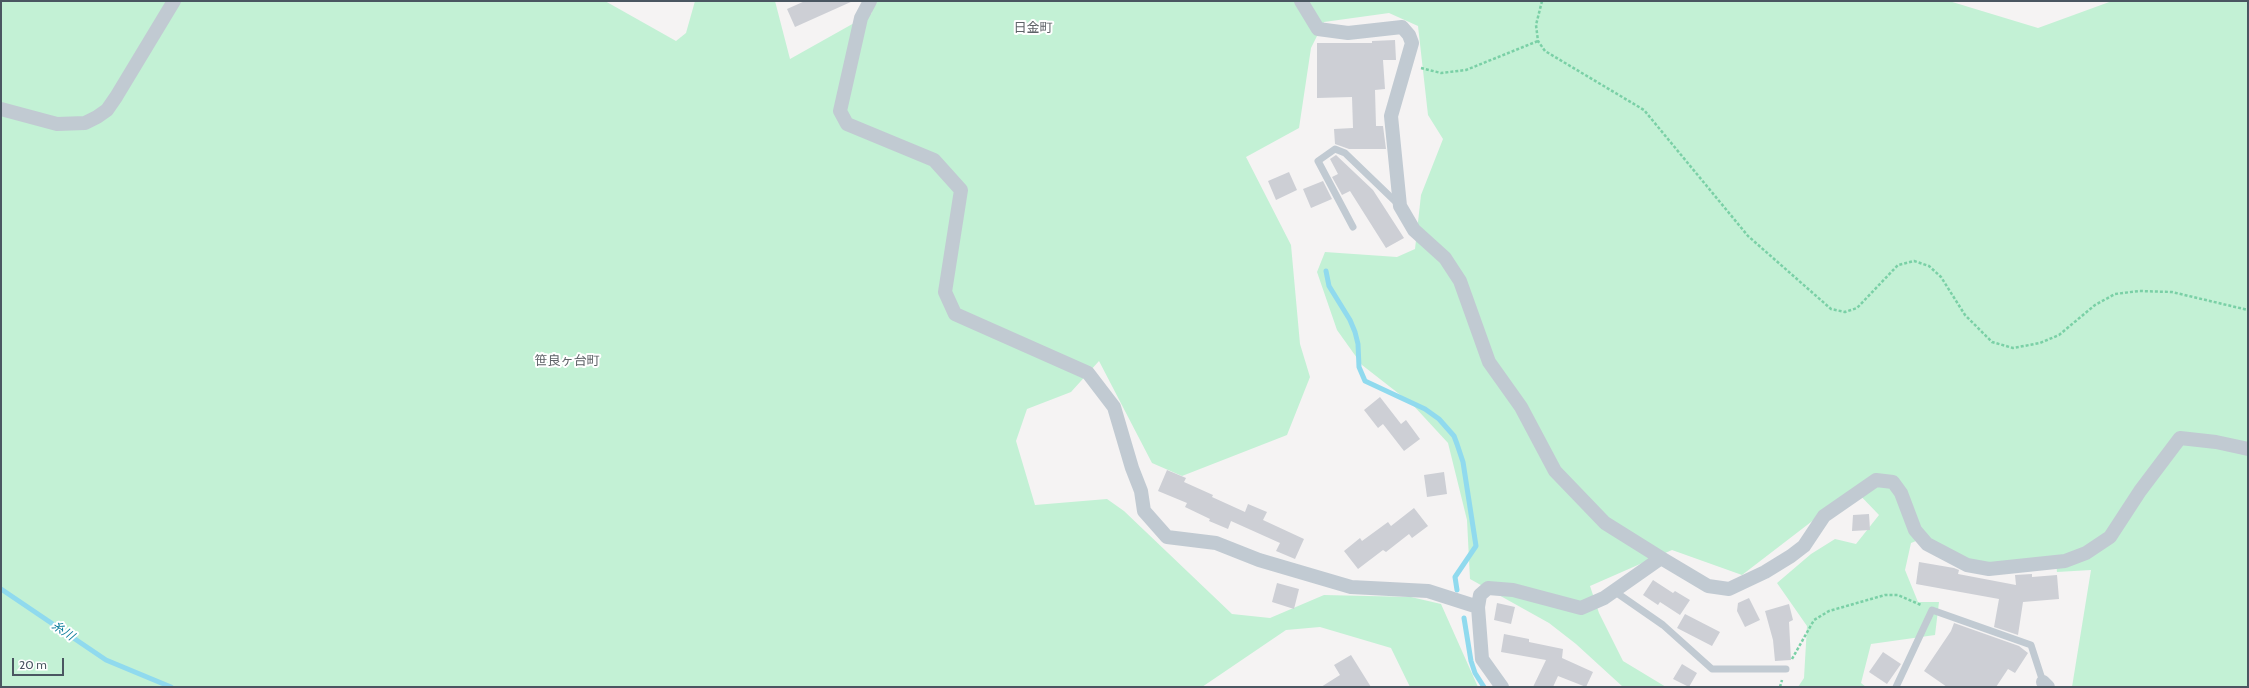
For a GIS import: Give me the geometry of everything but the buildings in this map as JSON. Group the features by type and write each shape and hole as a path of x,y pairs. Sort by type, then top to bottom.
{"street":[{"path":"1,109 57,124 85,123 97,117 107,110 116,97 174,1"},
{"path":"858,1 861,18"},
{"path":"870,1 861,18 840,111 847,124 934,160 961,190 945,292 955,314 1088,373 1114,408 1132,468 1141,491 1144,511 1167,537 1216,543 1259,560 1351,587 1428,591 1478,607"},
{"path":"1301,1 1318,29 1348,33 1402,27 1410,35 1412,43 1391,116 1400,206 1414,230 1445,258 1460,282 1489,362 1521,407 1555,472 1605,523 1708,586 1729,589 1765,572 1791,556 1804,546 1824,516 1876,480 1893,482 1901,493 1915,530 1927,544 1967,565 1989,569 2065,561 2086,553 2110,537 2140,491 2180,438 2216,442 2248,449"},
{"path":"1502,687 1488,671 1482,659 1478,607 1480,595 1488,588 1512,590 1581,608 1604,598 1661,558"}],"lane":[{"path":"1353,227 1318,161 1335,149 1345,153 1400,206"},
{"path":"1614,591 1663,625 1712,669 1786,668"},
{"path":"1896,687 1932,610 2031,646 2046,685"}],"path":[{"path":"1542,1 1536,25 1538,41 1545,51 1644,110 1748,236 1831,309 1845,312 1857,308 1898,265 1914,261 1929,266 1941,277 1965,315 1992,342 2013,348 2040,344 2059,336 2094,305 2115,294 2139,291 2172,292 2248,310"},
{"path":"1405,63 1442,73 1466,70 1538,41"},
{"path":"1786,668 1814,620 1829,612 1885,595 1898,595 1932,610"}],"green space":[{"path":"1,1 605,1 676,41 686,33 695,1 775,1 790,59 872,13 869,1 1949,1 2038,28 2112,1 2248,1 2248,687 2072,687 2091,570 2057,572 2056,562 1974,566 1921,539 1911,543 1905,570 1918,602 1939,602 1935,635 1871,644 1861,683 1866,687 1798,687 1804,678 1807,626 1777,583 1811,554 1835,539 1856,544 1879,515 1854,489 1742,575 1672,550 1590,586 1599,613 1623,661 1666,687 1623,687 1576,644 1549,623 1470,579 1467,520 1448,443 1412,404 1362,365 1337,330 1317,272 1325,252 1397,257 1415,249 1421,195 1443,139 1428,115 1418,26 1389,13 1324,22 1311,48 1299,128 1246,157 1291,245 1300,344 1310,377 1287,435 1182,476 1152,463 1099,361 1071,392 1027,409 1016,441 1035,505 1107,499 1124,511 1232,614 1270,618 1324,595 1411,597 1441,604 1478,687 1410,687 1391,648 1320,627 1286,630 1202,687 1,687"}],"waterway":[{"path":"1326,271 1329,286 1350,320 1355,332 1358,344 1359,367 1365,381 1425,409 1439,419 1454,436 1463,462 1476,546 1455,577 1457,590"},
{"name":"糸川","path":"1,589 106,660 171,687"},
{"path":"1464,618 1471,661 1475,673 1484,687"}],"district":[{"name":"日金町","path":"1033,28"},
{"name":"笹良ヶ台町","path":"567,361"}]}
